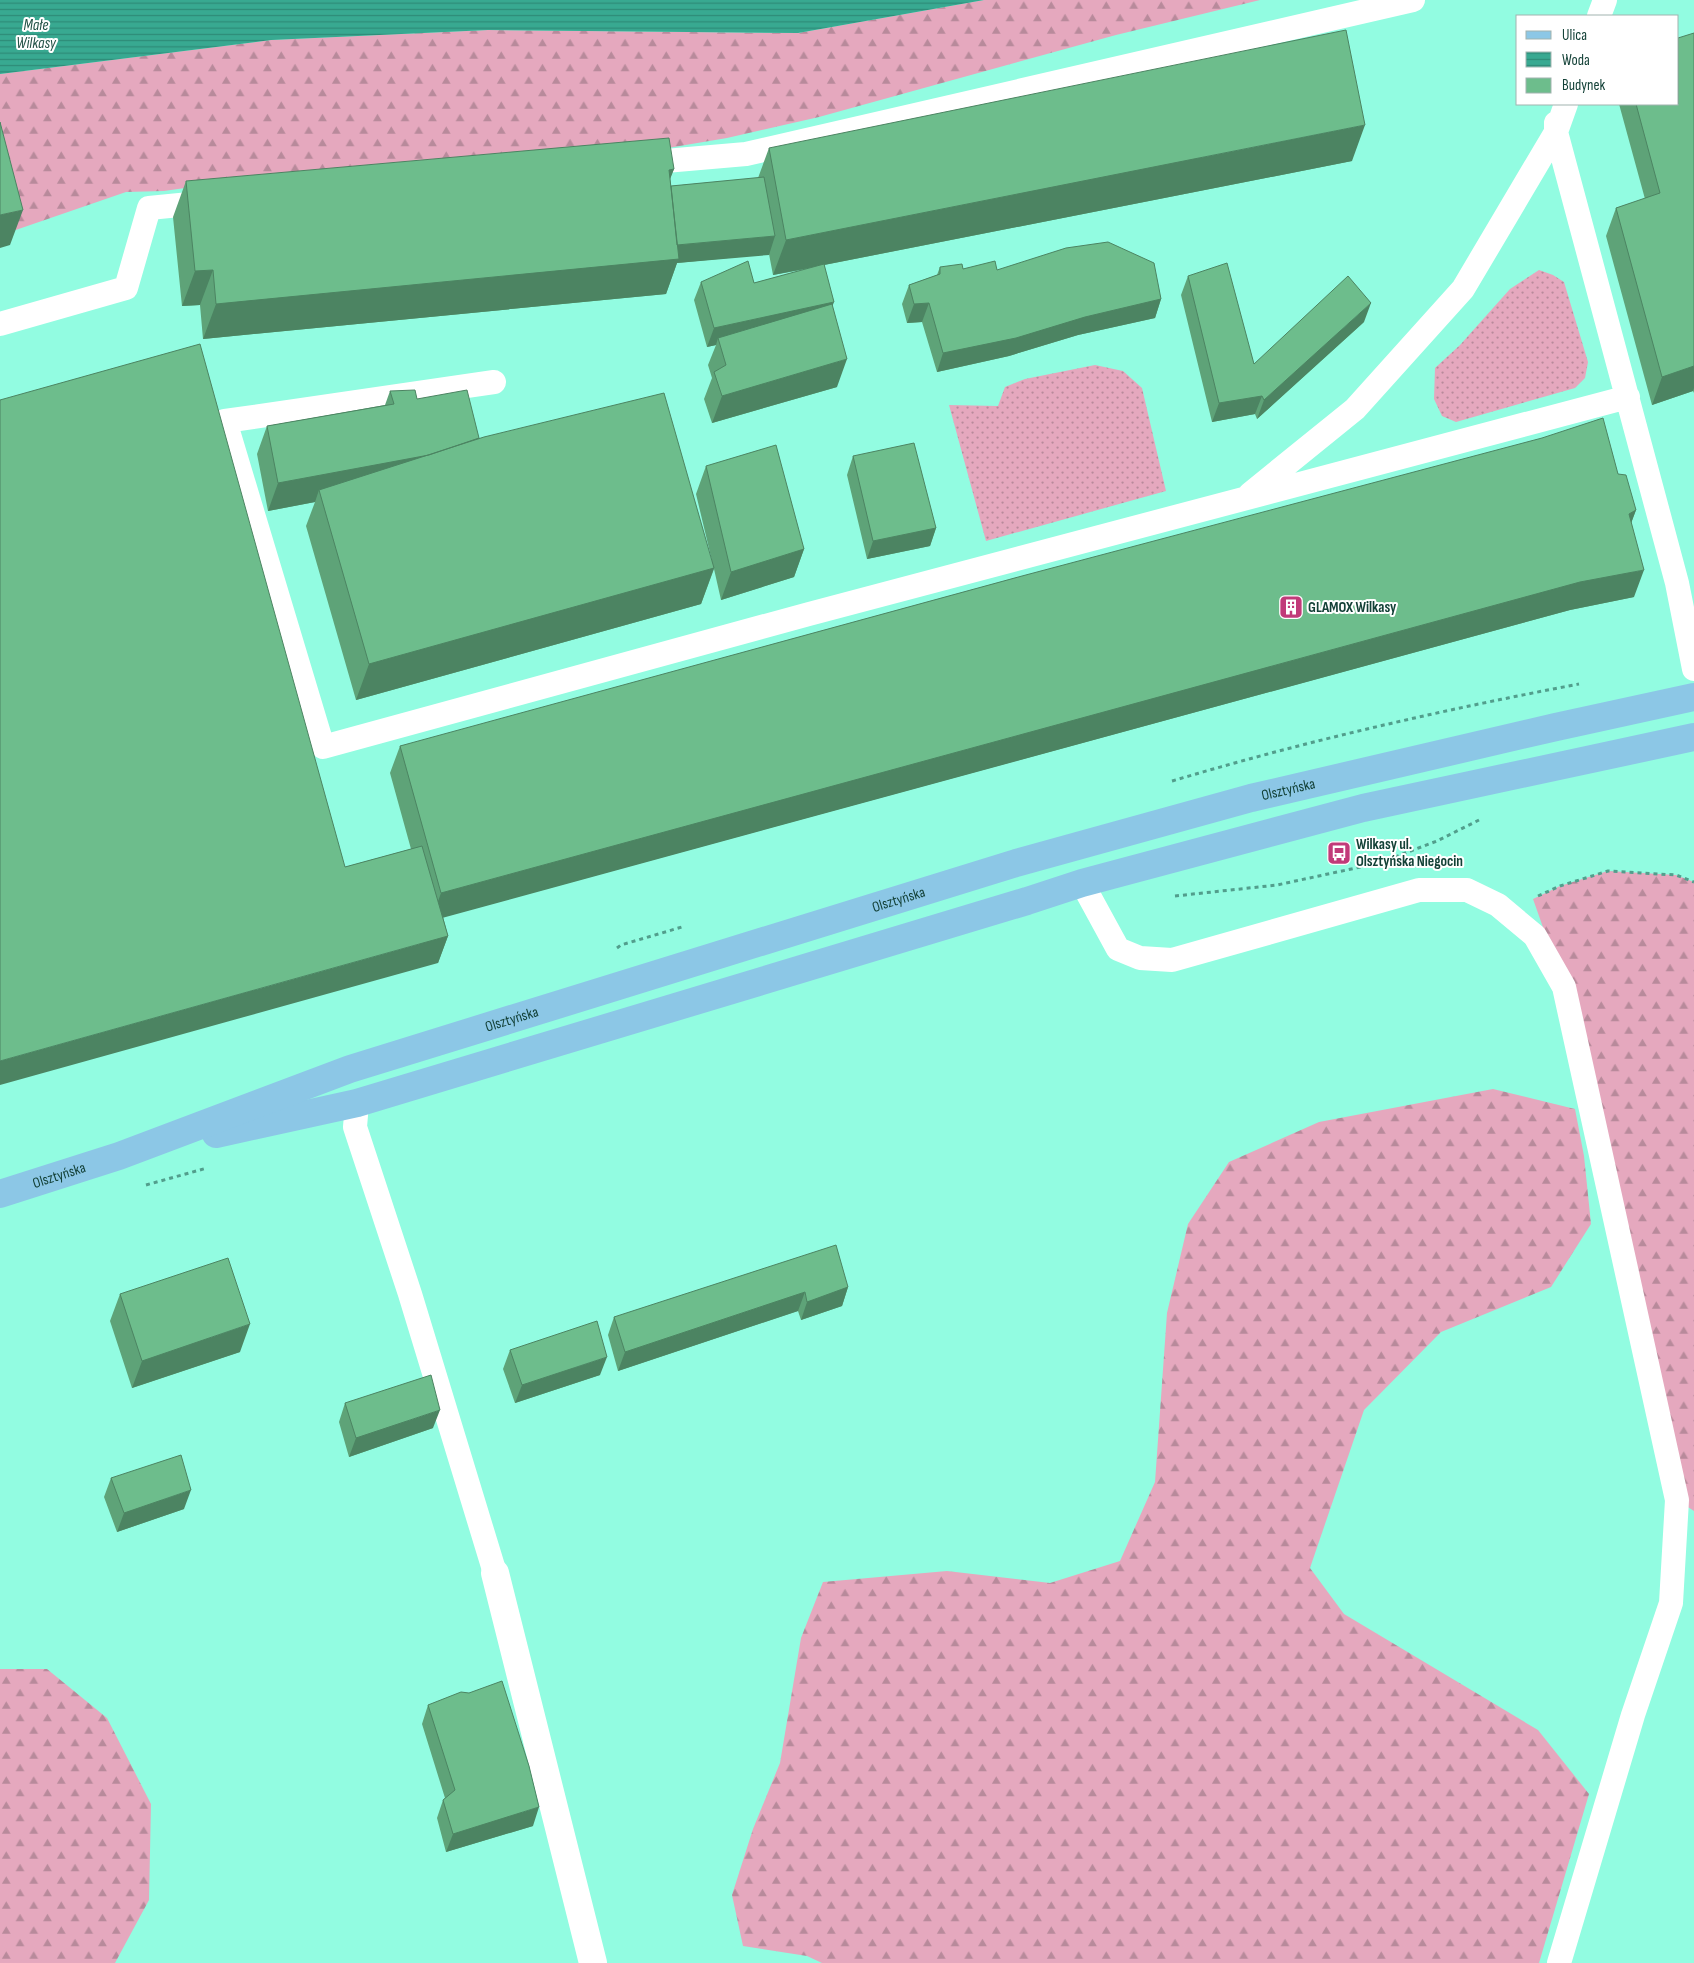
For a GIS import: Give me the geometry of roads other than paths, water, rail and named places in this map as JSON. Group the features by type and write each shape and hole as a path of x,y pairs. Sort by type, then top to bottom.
{"main road":[{"name":"Olsztyńska","path":"0,1194 119,1156 350,1069 1070,847 1251,798 1694,697"},
{"name":"Olsztyńska","path":"119,1156 357,1103 1027,901 1082,882 1363,808 1694,737"},
{"path":"1070,847 1082,882"}],"street":[{"path":"495,1573 592,1963"}],"lane":[{"path":"619,165 746,154 1413,0"},
{"path":"1599,15 1605,0"},
{"path":"1559,119 1628,398 1677,583 1694,669"},
{"path":"1243,500 1355,409 1463,289 1559,119"},
{"path":"0,324 126,288 149,208 227,201"},
{"path":"494,382 225,421 323,747 809,614 1628,398"},
{"path":"1082,882 1118,949 1140,958 1172,960 1419,890 1467,890 1498,905 1535,936 1564,987 1677,1500 1671,1604 1633,1715 1559,1963"},
{"path":"357,1103 355,1127 410,1294 495,1573"}],"water":[{"name":"Małe Wilkasy","path":"0,0 984,0 798,33 488,30 271,40 0,74"}],"place":[{"name":"GLAMOX Wilkasy","path":"1291,607"},
{"name":"Wilkasy ul. Olsztyńska Niegocin","path":"1339,853"}]}
